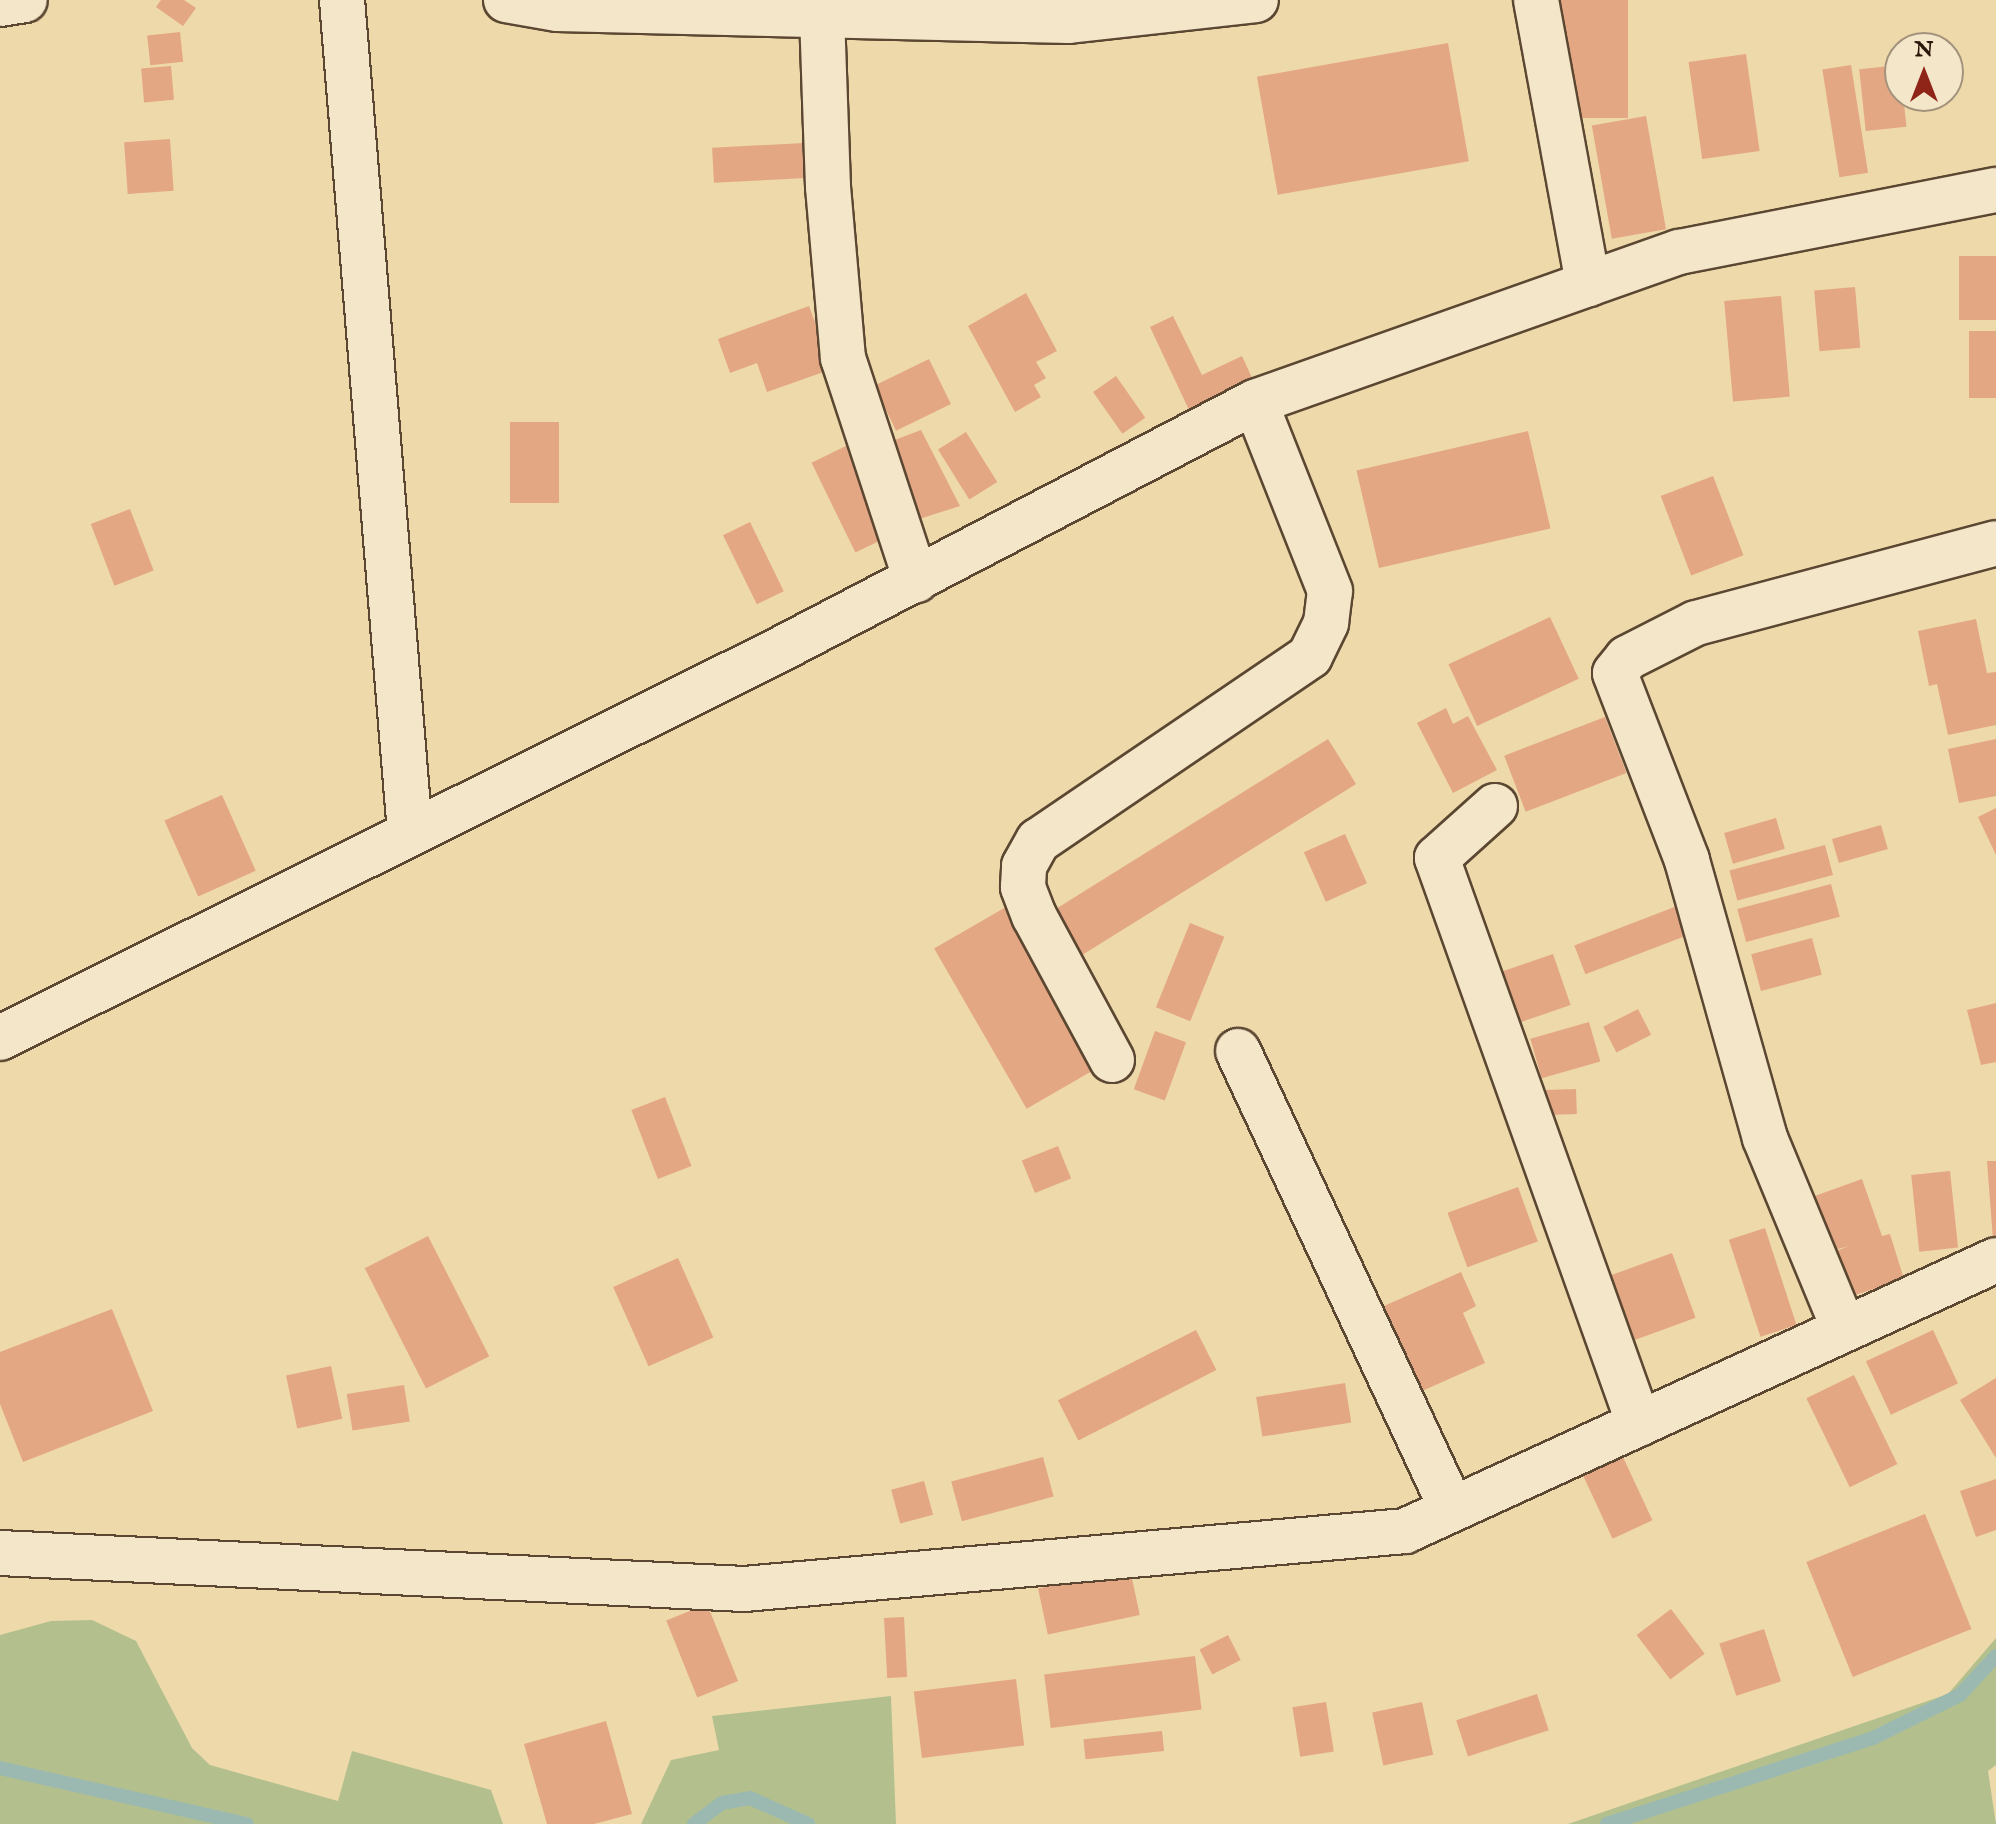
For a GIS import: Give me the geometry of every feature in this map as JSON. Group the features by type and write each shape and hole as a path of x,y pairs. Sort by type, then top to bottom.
{"street":[{"path":"0,4 25,0"},
{"path":"342,0 410,832"},
{"path":"506,0 557,9 1069,21 1143,7 1256,0"},
{"path":"1536,0 1588,284"},
{"path":"822,15 828,187 843,358 916,580"},
{"path":"0,1038 916,580 1255,402 1679,252 1996,190"},
{"path":"1112,1060 1034,916 1023,887 1024,866 1038,841 1310,656 1326,623 1330,591 1255,402"},
{"path":"1844,1329 1765,1138 1687,860 1615,673 1627,658 1696,623 1996,543"},
{"path":"1495,806 1437,858 1639,1424"},
{"path":"1238,1051 1452,1509"},
{"path":"0,1553 744,1589 1405,1531 1996,1260"}],"green space":[{"path":"92,1620 136,1641 192,1748 210,1765 338,1801 352,1751 491,1790 503,1824 0,1824 0,1635 51,1621"},
{"path":"1996,1638 1996,1765 1988,1771 1996,1824 1568,1824 1948,1694"},
{"path":"891,1696 896,1824 641,1824 671,1760 719,1750 712,1716"}],"building":[{"path":"161,0 184,0 196,8 183,26 156,7"},
{"path":"1547,0 1628,0 1628,118 1547,118"},
{"path":"180,32 183,62 150,65 147,35"},
{"path":"1448,43 1469,161 1278,195 1257,77"},
{"path":"1746,54 1760,151 1702,159 1689,62"},
{"path":"1851,65 1868,173 1839,177 1822,70"},
{"path":"171,66 174,100 144,102 141,69"},
{"path":"1884,67 1884,112 1905,112 1906,127 1866,131 1859,69"},
{"path":"1646,116 1666,229 1612,239 1592,126"},
{"path":"170,139 174,191 128,194 124,142"},
{"path":"804,143 806,178 714,183 712,148"},
{"path":"1959,256 1996,256 1996,320 1959,320"},
{"path":"1855,287 1860,348 1819,351 1814,291"},
{"path":"1026,293 1057,351 1036,362 1046,378 1034,385 1041,397 1015,412 968,326"},
{"path":"1781,296 1790,397 1733,402 1724,301"},
{"path":"809,306 832,369 767,392 757,363 730,373 718,339"},
{"path":"1173,316 1202,375 1242,356 1253,380 1189,410 1150,327"},
{"path":"1969,331 1996,331 1996,398 1969,398"},
{"path":"929,359 951,404 896,431 874,386"},
{"path":"1116,376 1145,418 1122,434 1093,392"},
{"path":"510,422 559,422 559,503 510,503"},
{"path":"921,430 960,506 916,520 892,441"},
{"path":"1528,431 1550,528 1379,568 1357,471"},
{"path":"966,432 997,482 969,500 938,449"},
{"path":"852,443 896,533 855,553 812,463"},
{"path":"1713,476 1743,555 1691,575 1661,496"},
{"path":"130,509 154,571 114,586 91,524"},
{"path":"750,522 784,591 757,604 723,535"},
{"path":"1550,617 1579,679 1477,726 1448,664"},
{"path":"1976,619 1987,673 1996,672 1996,725 1948,735 1937,684 1929,686 1918,631"},
{"path":"1446,708 1453,724 1468,716 1497,770 1453,793 1417,723"},
{"path":"1605,717 1627,773 1526,812 1504,756"},
{"path":"1328,739 1356,784 1076,959 1048,914"},
{"path":"1996,739 1996,796 1959,803 1948,749"},
{"path":"222,795 256,871 198,896 164,821"},
{"path":"1996,808 1996,855 1978,817"},
{"path":"1776,818 1785,849 1733,864 1724,833"},
{"path":"1881,825 1888,849 1839,863 1832,839"},
{"path":"1345,834 1367,883 1326,902 1304,852"},
{"path":"1825,845 1833,875 1737,901 1729,871"},
{"path":"1831,884 1840,917 1746,942 1737,909"},
{"path":"1677,906 1688,935 1585,974 1574,945"},
{"path":"1006,907 1098,1067 1027,1109 934,948"},
{"path":"1190,923 1224,937 1190,1021 1156,1007"},
{"path":"1812,938 1822,975 1761,991 1751,954"},
{"path":"1553,954 1571,1005 1510,1026 1492,975"},
{"path":"1996,1003 1996,1062 1981,1065 1967,1010"},
{"path":"1638,1009 1651,1035 1616,1053 1603,1027"},
{"path":"1589,1022 1600,1061 1542,1078 1530,1039"},
{"path":"1155,1031 1186,1042 1165,1101 1134,1089"},
{"path":"1576,1089 1577,1114 1540,1115 1539,1090"},
{"path":"665,1097 692,1166 658,1179 631,1110"},
{"path":"1058,1146 1071,1178 1035,1193 1022,1161"},
{"path":"1987,1161 1996,1161 1996,1253 1994,1253"},
{"path":"1950,1171 1958,1248 1919,1252 1911,1175"},
{"path":"1862,1179 1882,1236 1890,1234 1904,1279 1846,1298 1831,1253 1849,1246 1831,1251 1812,1197"},
{"path":"1518,1187 1538,1242 1467,1267 1448,1213"},
{"path":"1765,1228 1797,1325 1760,1337 1729,1240"},
{"path":"428,1236 489,1356 426,1389 365,1268"},
{"path":"1672,1253 1696,1318 1620,1345 1597,1280"},
{"path":"678,1258 713,1337 649,1366 613,1287"},
{"path":"1461,1272 1476,1306 1463,1313 1485,1363 1422,1391 1384,1306"},
{"path":"112,1309 153,1411 23,1462 0,1404 0,1352"},
{"path":"1196,1330 1216,1370 1078,1440 1058,1400"},
{"path":"1933,1330 1958,1383 1891,1415 1866,1361"},
{"path":"331,1366 342,1419 297,1428 286,1376"},
{"path":"1854,1375 1897,1464 1850,1487 1806,1398"},
{"path":"1996,1378 1996,1458 1960,1400"},
{"path":"1345,1383 1351,1423 1262,1437 1256,1397"},
{"path":"404,1385 410,1422 353,1431 347,1394"},
{"path":"1622,1455 1652,1520 1613,1539 1582,1474"},
{"path":"1043,1457 1054,1497 962,1521 951,1482"},
{"path":"1996,1479 1996,1530 1976,1537 1960,1491"},
{"path":"924,1481 933,1515 900,1524 891,1490"},
{"path":"1925,1514 1971,1629 1853,1677 1806,1562"},
{"path":"1130,1569 1140,1615 1048,1635 1038,1589"},
{"path":"707,1604 738,1681 697,1697 666,1620"},
{"path":"1671,1609 1705,1654 1670,1680 1637,1635"},
{"path":"904,1617 907,1677 887,1678 884,1618"},
{"path":"1764,1629 1781,1681 1736,1696 1719,1644"},
{"path":"1228,1635 1241,1660 1212,1674 1199,1650"},
{"path":"1195,1656 1202,1710 1051,1728 1044,1675"},
{"path":"1016,1679 1024,1746 922,1758 914,1692"},
{"path":"1537,1694 1549,1730 1468,1756 1456,1720"},
{"path":"1326,1702 1334,1751 1300,1757 1292,1707"},
{"path":"1422,1702 1433,1755 1383,1765 1372,1713"},
{"path":"606,1721 632,1814 594,1824 547,1824 524,1744"},
{"path":"1162,1731 1164,1751 1086,1759 1083,1739"}],"waterway":[{"path":"1607,1824 1873,1738 1960,1695 1996,1656"},
{"path":"0,1768 247,1824"},
{"path":"694,1824 722,1803 750,1798 808,1824"}]}
